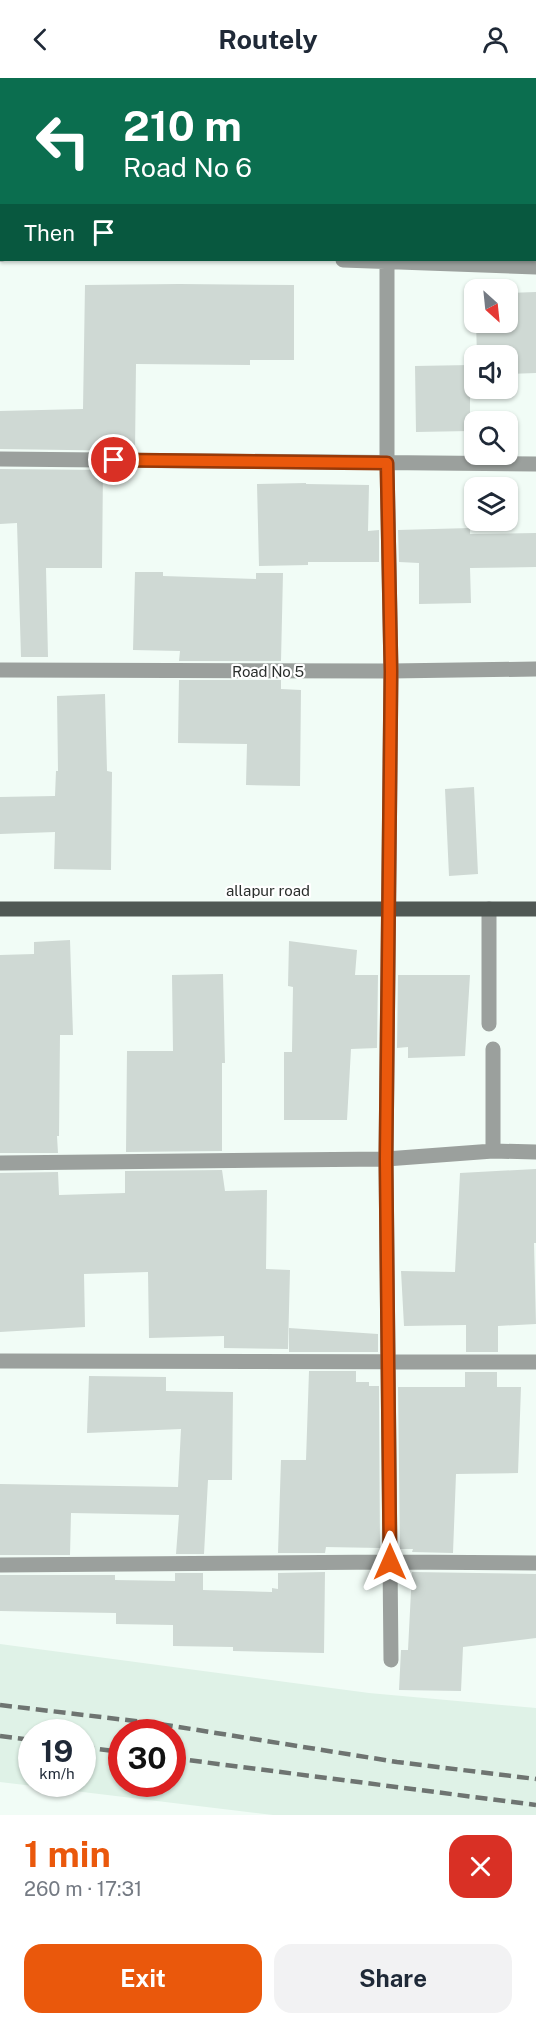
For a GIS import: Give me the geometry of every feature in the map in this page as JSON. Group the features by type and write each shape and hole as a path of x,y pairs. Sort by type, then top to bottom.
{"main road":[{"name":"allapur road","path":"0,909 536,909"}],"street":[{"path":"387,261 387,463 391,671 386,1159 391,1660"},
{"path":"408,261 536,267"},
{"path":"0,459 536,464"},
{"name":"Road No 5","path":"0,670 536,669"},
{"path":"489,909 489,1024"},
{"path":"493,1049 494,1151"},
{"path":"0,1163 386,1159 494,1151 536,1152"},
{"path":"0,1361 536,1362"},
{"path":"0,1565 536,1563"}],"shaded area":[{"path":"0,1644 369,1693 536,1708 536,1815 273,1815 124,1797 186,1797 186,1719 108,1719 108,1795 96,1794 96,1719 18,1719 18,1784 0,1782"}],"building":[{"path":"85,285 294,285 294,360 250,360 250,365 136,364 135,451 0,449 0,411 83,409"},
{"path":"536,292 536,373 518,374 518,345 477,345 476,333 518,333 518,293"},
{"path":"464,365 464,399 470,399 470,411 464,411 464,431 416,432 415,366"},
{"path":"0,469 103,470 102,568 46,568 48,657 21,657 17,523 0,524"},
{"path":"257,484 369,485 368,531 379,530 379,562 308,562 308,565 259,566"},
{"path":"464,528 464,531 470,531 470,534 536,533 536,567 470,568 471,603 419,604 419,563 399,562 398,530"},
{"path":"135,572 163,572 163,576 256,579 256,573 283,573 281,661 179,661 180,651 133,650"},
{"path":"179,680 281,680 281,689 301,690 300,786 246,785 247,744 178,743"},
{"path":"105,694 107,771 112,772 111,870 54,869 55,832 0,834 0,797 55,796 56,771 58,771 57,696"},
{"path":"474,787 478,874 449,876 445,789"},
{"path":"70,940 73,1035 60,1035 58,1153 0,1153 0,955 34,954 34,942"},
{"path":"289,941 357,950 355,975 378,975 377,1048 351,1049 347,1120 284,1120 284,1052 292,1052 293,987 288,986"},
{"path":"223,974 225,1063 222,1063 222,1151 126,1152 127,1051 173,1051 172,975"},
{"path":"398,975 470,975 465,1056 408,1058 408,1047 397,1048"},
{"path":"536,1169 536,1243 534,1243 536,1324 498,1326 498,1352 466,1352 466,1325 404,1326 401,1271 455,1272 460,1173"},
{"path":"222,1170 225,1191 267,1190 266,1269 290,1270 288,1349 224,1348 224,1336 149,1338 148,1272 84,1274 85,1327 0,1332 0,1173 58,1172 59,1195 125,1193 125,1171"},
{"path":"289,1328 378,1334 378,1352 289,1352"},
{"path":"309,1371 356,1371 356,1382 369,1382 369,1386 379,1386 380,1548 326,1547 325,1553 278,1553 281,1460 306,1460"},
{"path":"465,1372 497,1372 497,1387 521,1387 518,1473 456,1474 453,1553 412,1552 413,1549 400,1549 398,1387 465,1387"},
{"path":"89,1376 166,1377 166,1391 233,1392 232,1480 208,1480 204,1554 176,1554 179,1515 71,1513 70,1555 0,1555 0,1484 178,1487 181,1429 87,1433"},
{"path":"325,1572 324,1653 233,1651 233,1647 173,1646 173,1625 116,1624 116,1613 0,1611 0,1575 115,1575 115,1580 175,1581 175,1573 203,1573 203,1590 272,1592 272,1588 278,1589 278,1573"},
{"path":"412,1572 536,1574 536,1638 463,1647 461,1691 399,1690 401,1650 408,1650"}],"railway":[{"path":"0,1705 160,1724 397,1762 536,1779"},
{"path":"0,1736 18,1738"},
{"path":"96,1749 108,1750"},
{"path":"186,1760 536,1805"}],"route":[{"path":"114,460 387,463 391,671 386,1159 390,1562"}]}
